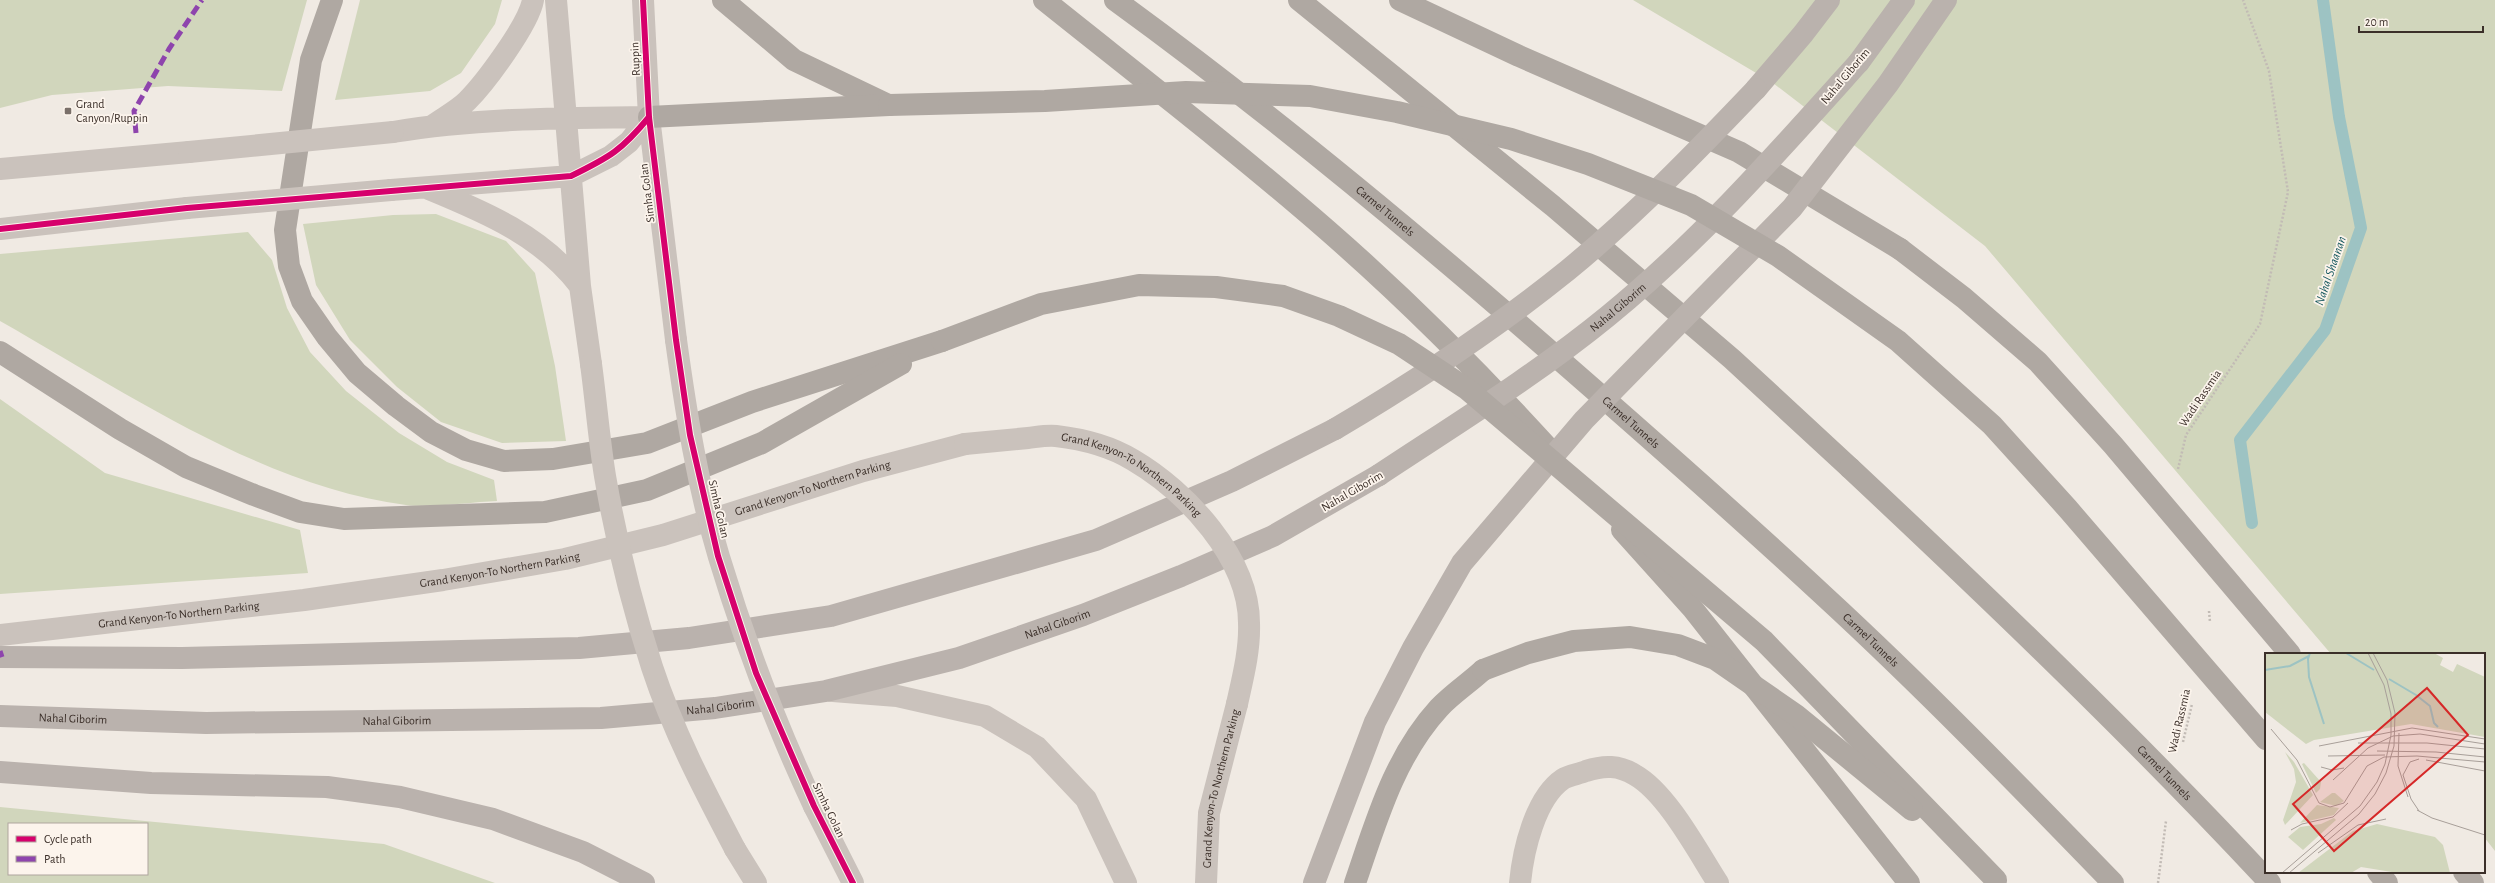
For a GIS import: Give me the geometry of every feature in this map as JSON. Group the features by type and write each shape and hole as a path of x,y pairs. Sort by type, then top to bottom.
{"highway":[{"path":"332,0 311,60 285,230 289,266 302,301 327,337 357,373 396,406 431,432 466,450 504,461 553,459 647,442 752,402 942,341 1041,304 1139,285 1216,287 1283,296 1339,316 1399,344 1467,389 1764,641 1998,881"},
{"path":"723,0 794,60 889,105"},
{"path":"1044,0 1235,153 1327,230 1404,300 1516,413 1693,609 1904,879"},
{"name":"Carmel Tunnels","path":"1115,0 1164,35 1440,255 1643,433 1824,596 2005,771 2113,883"},
{"name":"Carmel Tunnels","path":"1299,0 1553,206 1732,359 1979,588 2098,704 2270,883"},
{"path":"1400,0 1519,56 1739,152 1900,249 1964,298 2038,362 2113,445 2289,653"},
{"path":"649,117 889,105 1045,102 1186,92 1310,96 1398,112 1511,139 1588,164 1691,205 1778,256 1898,340 1992,425 2068,509 2265,738"},
{"path":"0,352 120,429 186,467 300,512 344,519 545,512 647,490 762,443 942,341"},
{"path":"1355,883 1386,796 1408,750 1439,708 1483,670 1528,653 1574,641 1630,637 1678,645 1715,659 1796,715 1998,881"},
{"path":"2379,873 2387,883"},
{"path":"2465,873 2473,883"}],"main road":[{"path":"0,657 182,658 578,648 689,638 831,616 1096,540 1232,481 1335,429 1382,401 1484,334 1568,270 1675,174 1756,89 1803,34 1829,0"},
{"name":"Nahal Giborim","path":"0,716 206,723 601,718 715,708 826,691 959,658 1090,612 1181,576 1272,536 1379,475 1533,373 1608,316 1661,270 1748,186 1859,62 1904,0"},
{"path":"1314,883 1376,722 1413,648 1462,563 1584,420 1792,208 1888,84 1946,0"},
{"path":"0,772 150,783 327,787 400,796 493,819 583,852 644,883"}],"street":[{"path":"432,126 466,102 484,82 501,59 533,0"},
{"path":"556,0 572,176 580,286 605,476 626,575 652,667 667,708 700,784 735,849 756,883"},
{"name":"Ruppin","path":"643,0 649,117"},
{"path":"0,169 393,132 432,126 567,118 649,117"},
{"path":"0,229 187,208 572,176 611,156 629,142 649,117"},
{"name":"Simha Golan","path":"649,117 676,340 690,435 718,556 756,673 814,806 853,883"},
{"path":"426,188 477,209 523,234 564,265 580,286"},
{"name":"Grand Kenyon-To Northern Parking","path":"0,635 304,600 443,580 565,559 663,535 863,471 965,444 1054,436 1095,443 1133,460 1193,508 1218,536 1234,562 1244,589 1250,622 1247,656 1237,704 1209,813 1206,883"},
{"path":"826,691 897,696 986,716 1037,747 1086,799 1126,883"},
{"path":"1520,883 1529,836 1540,805 1563,779 1595,768 1616,766 1636,775 1656,793 1681,826 1718,883"}],"path":[{"path":"2209,609 2210,624"},
{"path":"2158,883 2166,819"}],"green space":[{"path":"0,0 307,0 282,91 168,86 52,95 0,108"},
{"path":"360,0 502,0 495,24 461,73 430,91 335,100"},
{"path":"1633,0 2495,0 2495,851 2485,838 2485,653 2330,653 1985,246 1773,83"},
{"path":"436,214 506,241 535,273 555,366 566,441 502,443 441,422 397,387 350,340 316,285 303,224 393,215"},
{"path":"248,232 272,260 287,308 310,352 346,391 399,433 447,462 494,480 497,501 439,505 406,505 353,495 300,478 247,457 196,432 145,405 0,321 0,254"},
{"path":"0,399 105,473 300,530 308,573 0,594"},
{"path":"0,807 384,844 495,883 0,883"}],"waterway":[{"name":"Nahal Shaanan","path":"2252,523 2240,440 2325,330 2361,228 2339,117 2323,0"}],"marked path":[{"path":"136,133 134,111 169,49 202,0"},
{"path":"0,651 2,657"}],"cycle path":[{"path":"643,0 649,117 676,340 690,435 718,556 756,673 814,806 853,883"},
{"path":"0,229 187,208 571,176 606,158 614,152 623,145 649,117"}],"place":[{"name":"Grand Canyon/Ruppin","path":"68,111"}]}
